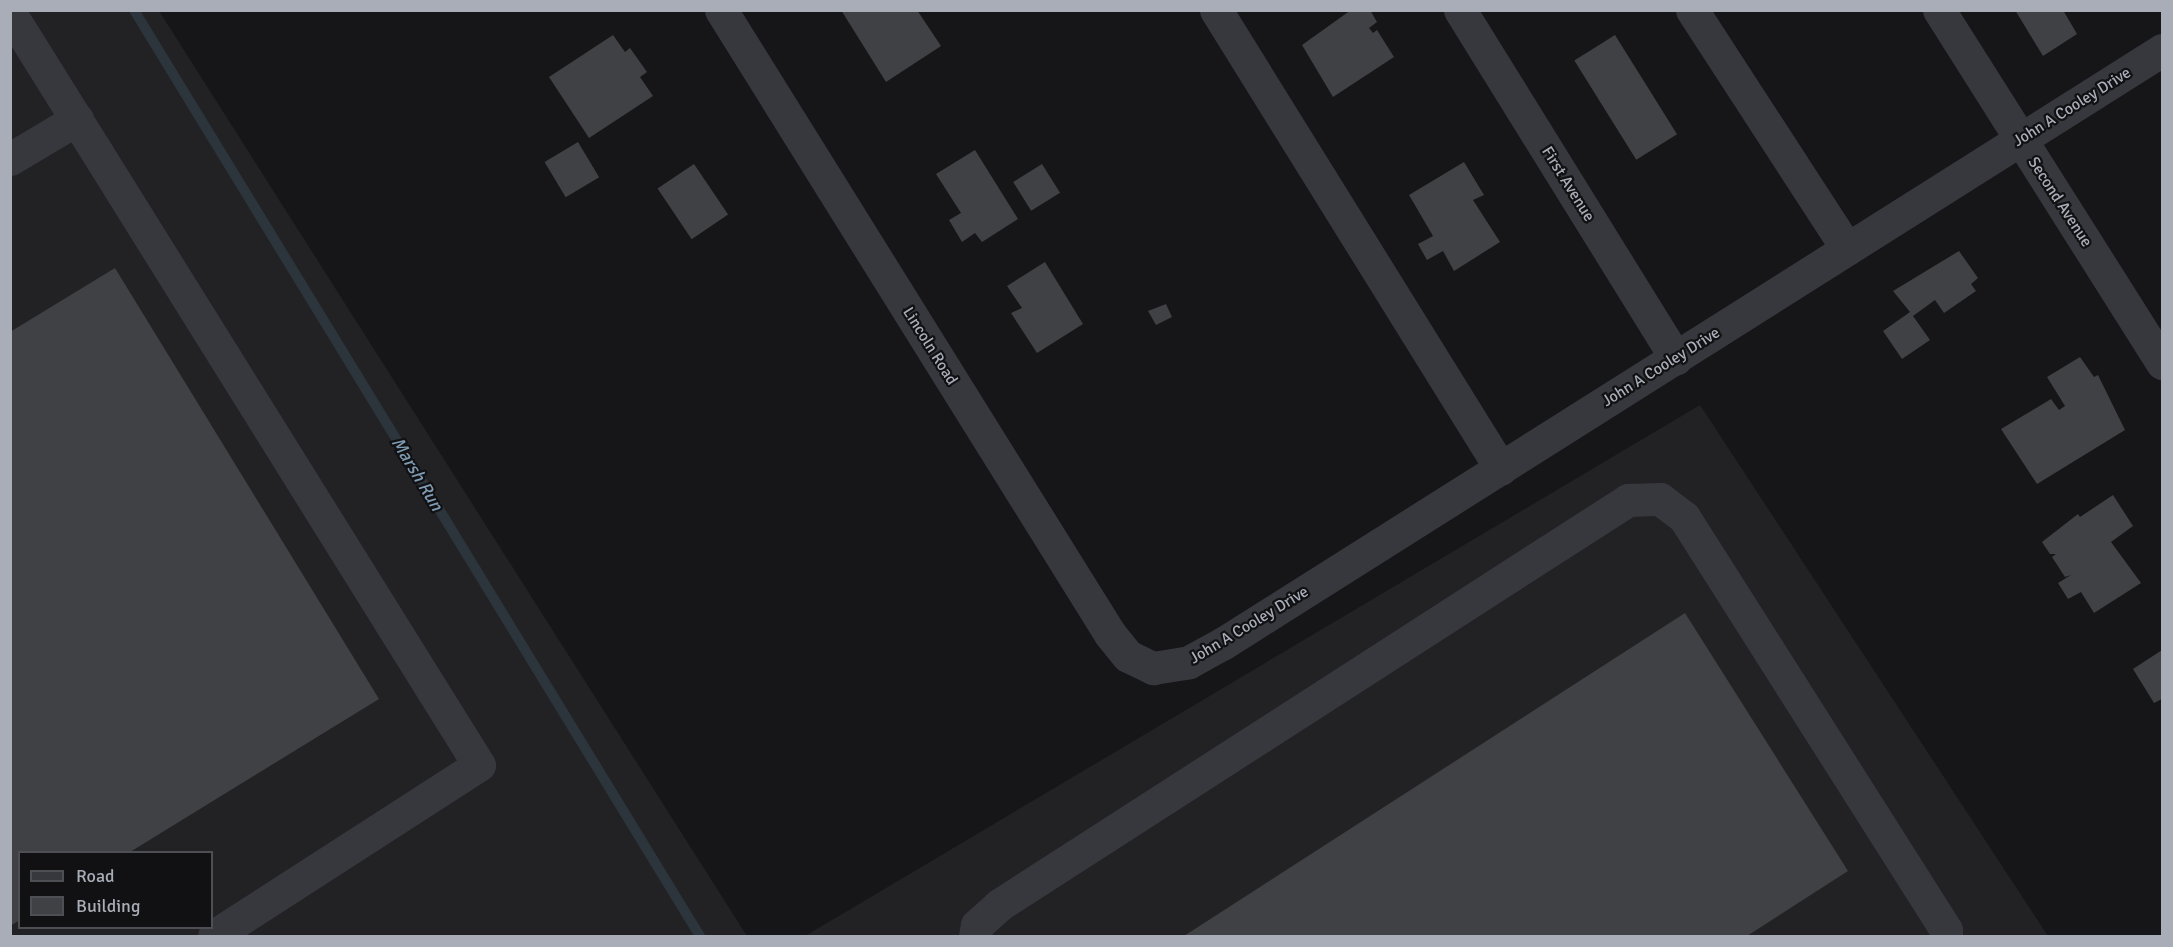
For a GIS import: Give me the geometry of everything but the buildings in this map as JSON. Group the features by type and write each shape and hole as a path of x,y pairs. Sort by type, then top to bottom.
{"street":[{"name":"Lincoln Road","path":"721,10 1110,634 1128,656 1153,668"},
{"path":"1216,10 1501,469"},
{"name":"First Avenue","path":"1460,10 1676,358"},
{"path":"1692,10 1847,249"},
{"name":"Second Avenue","path":"1939,10 2019,140 2163,363"},
{"path":"10,13 479,765 214,936"},
{"name":"John A Cooley Drive","path":"1153,668 1189,662 1221,644 2163,50"},
{"path":"10,159 76,119"},
{"path":"975,936 977,925 999,905 1618,507 1628,501 1660,499 1684,517 1946,930 1946,936"}],"shaded area":[{"path":"10,11 159,11 747,936 11,936"},
{"path":"1700,405 2048,936 805,936"}],"waterway":[{"name":"Marsh Run","path":"134,10 700,936"}]}
